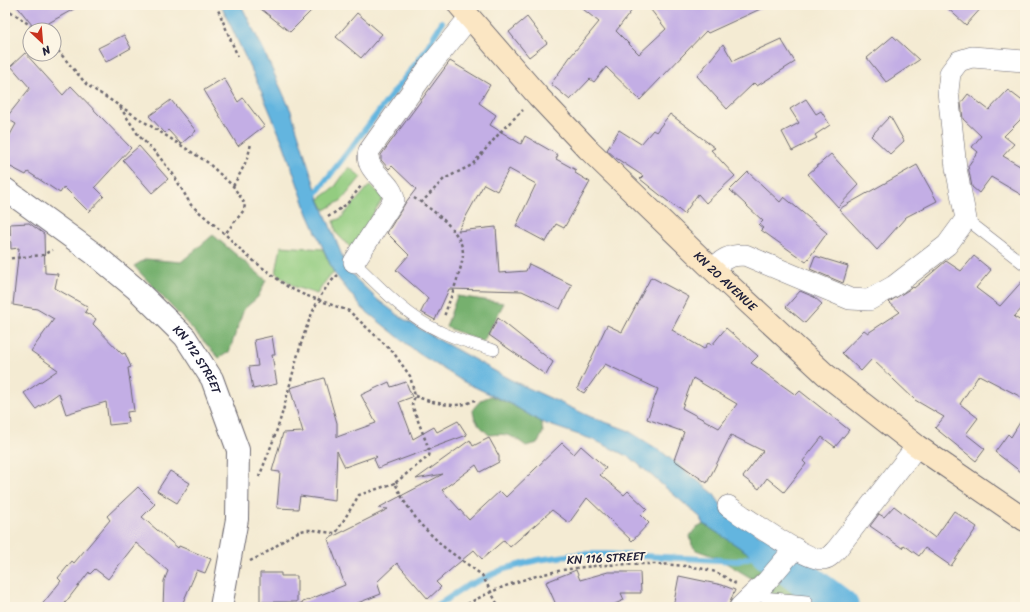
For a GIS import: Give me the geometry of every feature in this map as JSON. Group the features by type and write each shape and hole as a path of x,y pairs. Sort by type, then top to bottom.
{"main road":[{"name":"KN 20 AVENUE","path":"464,12 538,96 588,149 712,269 826,374 917,446 1025,520"}],"street":[{"path":"354,262 369,236 391,206 394,196 374,170 367,158 369,151 429,67 464,12"},
{"path":"712,269 725,258 733,255 745,255 850,299 869,300 894,286 947,245 966,219 956,168 948,91 950,73 959,61 972,57 1025,61"},
{"name":"KN 112 STREET","path":"5,189 93,253 135,288 185,337 212,379 238,450 237,519 221,607"},
{"path":"728,506 792,551 822,560 832,554 917,446"},
{"path":"745,601 768,581 792,551"}],"lane":[{"path":"966,219 1025,264"},
{"path":"354,262 388,295 423,322 440,332 494,350"},
{"path":"745,601 807,601"}],"path":[{"path":"216,5 238,57"},
{"path":"5,9 26,22"},
{"path":"62,55 87,85 207,162 232,186 245,204 244,210 225,234"},
{"path":"421,203 444,179 472,165 504,128 538,96"},
{"path":"120,107 139,136 157,154 173,174 191,206 225,234 246,255 288,287 349,311 393,352 410,376 415,396 412,405 430,452 429,456 395,483 359,495 336,533 323,533 311,530 298,532 267,553 228,570"},
{"path":"232,186 250,154 251,142"},
{"path":"328,216 347,204 374,170"},
{"path":"394,196 403,196 421,203 447,223 461,245 463,254 462,264 440,332"},
{"path":"5,259 43,255 72,238"},
{"path":"256,484 281,418 305,332 318,300 330,282"},
{"path":"415,396 453,406 475,400"},
{"path":"395,483 404,501 420,524 445,548 482,576 492,591 499,607"},
{"name":"KN 116 STREET","path":"462,607 492,591 518,581 560,569 614,564 673,564 713,571 736,584 745,601"}],"green space":[{"path":"349,167 361,177 342,200 325,210 319,199 334,188"},
{"path":"370,185 384,197 351,248 336,233 334,221 341,218"},
{"path":"213,235 266,280 258,297 244,309 229,352 219,358 134,266 146,259 181,262"},
{"path":"281,246 323,249 334,273 327,279 317,294 295,287 276,273"},
{"path":"457,296 504,303 483,342 446,327"},
{"path":"491,396 511,404 541,422 543,432 538,443 526,446 517,439 509,436 500,434 489,435 478,424 474,417 473,409 481,400"},
{"path":"704,524 749,552 768,569 756,581 716,557 696,550 692,545 690,536 695,529"},
{"path":"779,576 788,579 802,588 808,596 802,605 798,607 755,607"}],"water":[{"path":"221,5 241,5 261,45 291,111 319,199 343,258 356,279 378,300 402,318 439,340 511,380 591,417 627,430 662,452 713,493 721,505 772,545 768,552 754,557 704,524 700,517 631,458 594,440 541,422 511,404 464,382 418,353 362,308 334,273 308,214 283,143 262,93"}],"building":[{"path":"16,5 81,5 50,22 30,22"},
{"path":"256,5 317,5 290,32"},
{"path":"578,5 636,5 616,31 639,54 666,29 647,5 769,5 708,33 706,31 640,100 606,67 594,82 590,79 570,100 551,84 570,57 599,22"},
{"path":"944,5 984,5 966,25"},
{"path":"357,13 382,34 361,58 336,37"},
{"path":"527,17 547,43 529,57 509,32"},
{"path":"124,35 131,48 106,62 98,48"},
{"path":"893,36 919,60 886,82 867,58"},
{"path":"781,39 795,62 757,86 754,83 727,109 697,76 723,44 733,61"},
{"path":"22,56 22,62 33,62 63,95 71,86 131,148 95,187 104,196 89,212 64,187 60,193 28,172 26,175 5,164 5,144 16,124 6,118 30,88 11,66"},
{"path":"450,61 490,85 479,103 496,115 490,125 521,144 525,136 558,155 556,159 576,170 575,173 590,182 564,228 556,224 546,242 516,226 536,184 509,169 497,191 484,184 458,231 496,227 499,273 526,271 529,264 572,285 560,309 522,291 449,289 435,320 421,312 428,298 396,270 409,255 387,233 416,189 392,166 389,169 381,160 381,155"},
{"path":"224,78 238,102 243,98 264,126 238,146 204,90"},
{"path":"1008,90 1025,103 1025,115 1004,136 1014,144 1003,156 1025,169 1025,197 991,177 979,193 972,187 968,166 978,152 972,147 981,136 963,119 961,103 968,94 989,110"},
{"path":"806,99 816,114 821,111 830,125 815,135 817,138 792,151 782,132 799,123 790,109"},
{"path":"171,100 196,131 181,144 168,130 165,133 149,116"},
{"path":"670,114 715,148 711,150 735,176 706,203 698,194 684,214 640,179 643,176 616,158 607,150 619,130 641,144 653,130 656,132"},
{"path":"890,116 904,141 890,154 871,136"},
{"path":"139,146 168,179 152,193 123,160"},
{"path":"831,154 859,185 838,207 808,174"},
{"path":"917,165 937,201 906,217 877,250 839,209"},
{"path":"748,172 780,202 784,197 827,233 806,262 761,230 763,228 759,225 763,221 730,190"},
{"path":"29,223 44,234 45,273 58,274 55,288 88,307 85,312 96,319 93,324 122,354 125,353 131,367 128,368 134,411 127,412 128,423 109,425 106,402 66,414 59,393 36,409 24,393 58,370 31,351 54,319 37,309 13,305 19,248 11,249 10,224"},
{"path":"815,256 848,266 843,283 810,269"},
{"path":"974,256 991,270 976,288 1000,306 1025,278 1025,305 1014,317 1025,323 1025,399 979,375 960,404 978,418 966,434 985,449 976,461 935,428 944,417 915,400 872,359 861,371 842,353 864,330 868,333 900,312 889,302 913,287 914,288 946,261 961,271"},
{"path":"651,277 689,297 672,330 704,349 708,343 712,345 726,328 758,356 751,363 796,395 800,391 849,430 835,447 822,437 803,461 806,464 784,492 767,478 759,489 743,477 763,451 731,435 707,483 674,460 684,432 647,419 658,389 605,364 584,393 577,389 607,325 622,332","holes":["693,378 737,404 719,428 682,408"]},
{"path":"800,291 814,297 822,304 805,323 786,307"},
{"path":"498,318 553,362 546,375 489,335"},
{"path":"272,336 275,355 272,355 277,384 253,389 249,367 258,366 254,340"},
{"path":"324,378 337,423 337,437 376,423 361,395 389,382 391,387 406,382 412,397 399,402 413,439 434,427 437,432 458,421 467,435 378,468 374,459 377,457 376,456 345,467 337,451 335,501 300,496 298,509 277,508 280,472 272,471 283,433 303,432 290,388"},
{"path":"1025,414 1025,475 995,452 1008,434 1011,437"},
{"path":"489,438 499,456 499,462 480,472 476,465 442,490 469,520 500,491 506,497 562,443 574,454 581,446 606,468 600,475 624,495 628,491 647,509 641,515 649,523 632,541 587,498 569,523 552,510 510,547 504,540 482,559 474,550 436,582 441,587 428,599 397,563 377,582 381,594 347,607 291,607 345,585 328,539 388,509 378,508 443,474 416,479 470,440 473,446"},
{"path":"170,471 190,483 177,503 157,491"},
{"path":"138,487 155,504 142,517 178,548 179,546 211,559 205,573 197,570 181,607 163,607 164,581 168,571 136,543 108,579 95,569 90,574 89,572 62,607 40,607 61,581 58,578 72,561 74,563 110,520 107,516"},
{"path":"894,506 935,538 954,511 977,527 951,566 925,548 919,556 904,545 902,548 870,526 879,514 884,517"},
{"path":"576,570 580,580 608,572 640,572 641,593 621,593 624,600 608,607 557,607 546,582"},
{"path":"260,573 281,573 281,576 297,576 297,602 260,602"},
{"path":"679,576 722,585 735,590 728,607 673,607"}],"waterway":[{"path":"313,197 424,53 442,22"},
{"path":"435,607 467,586 504,569 537,560 581,554 606,554 737,561 768,552"},
{"path":"768,552 841,607"}]}
